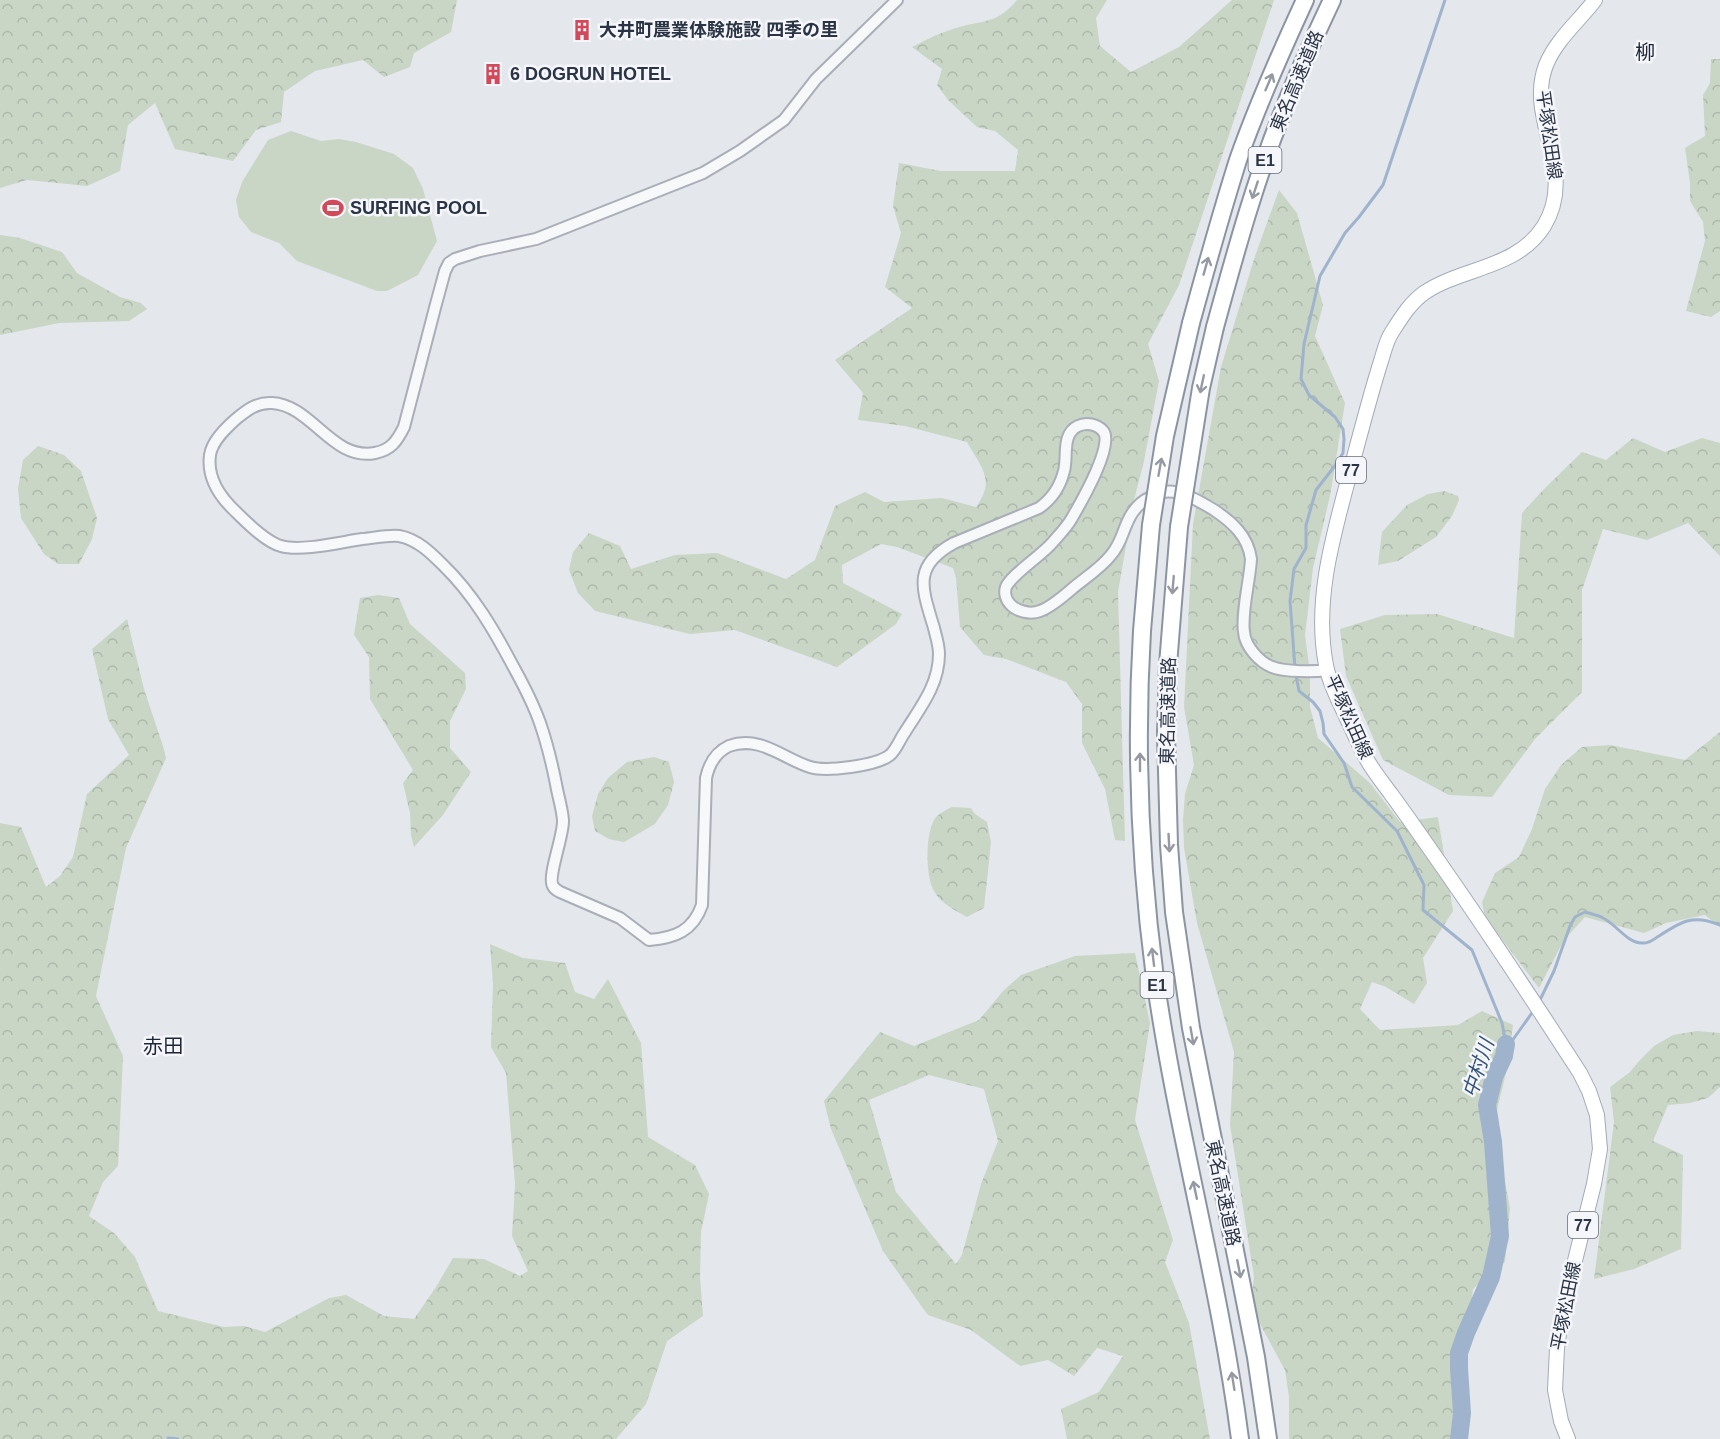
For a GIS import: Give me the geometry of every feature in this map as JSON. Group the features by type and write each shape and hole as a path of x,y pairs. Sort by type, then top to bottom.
{"highway":[{"name":"東名高速道路","path":"1240,1439 1221,1311 1172,1073 1156,979 1142,844 1139,726 1142,632 1151,525 1165,436 1191,322 1239,159 1261,100 1305,0"},
{"name":"東名高速道路","path":"1268,1439 1256,1357 1191,1028 1174,912 1169,845 1166,734 1168,665 1184,484 1201,388 1215,327 1239,239 1263,164 1292,89 1332,0"}],"main road":[{"name":"平塚松田線","path":"1568,1439 1561,1421 1555,1390 1557,1348 1562,1313 1594,1184 1600,1149 1597,1115 1580,1073 1446,871 1367,760 1324,670 1322,626 1326,575 1336,524 1389,337 1408,308 1424,294 1515,254 1530,242 1544,225 1554,200 1556,183 1555,164 1541,101 1544,72 1558,43 1595,0"}],"street":[{"path":"897,0 828,67 784,120 740,151 703,173 536,239 480,251 449,263 404,428 393,446 370,454 353,450 335,442 292,409 274,403 259,404 250,408 230,424 215,442 211,450 210,468 216,488 245,522 279,546 298,547 379,537 399,537 419,544 445,567 486,618 529,696 541,726 562,813 562,834 551,880 553,886 560,892 620,918 649,940 682,932 690,927 699,916 704,896 706,778 710,764 718,753 726,747 749,742 809,766 832,769 847,768 889,755 932,689 937,675 939,652 924,592 923,578 926,567 932,559 948,547 1039,508 1047,502 1054,494 1064,471 1067,441 1071,430 1079,425 1088,423 1103,430 1106,437 1103,454 1071,520 1050,545 1005,588 1006,598 1011,605 1029,612 1040,611 1048,606 1111,556 1122,538 1133,510 1142,501 1164,492 1178,493 1200,502 1223,516 1246,539 1251,559 1244,621 1244,634 1248,646 1271,667 1324,670"}],"green space":[{"path":"0,0 457,0 451,32 414,53 410,67 384,77 363,60 315,71 284,92 281,122 256,130 233,161 175,149 155,103 128,125 120,171 87,186 27,180 0,188"},
{"path":"1017,0 1107,0 1096,18 1100,46 1131,72 1179,47 1232,0 1274,0 1179,285 1148,344 1159,381 1134,500 1118,592 1125,841 1115,840 1105,789 1082,743 1082,704 1066,682 1006,659 984,655 960,627 956,578 953,568 897,547 881,544 842,565 843,583 902,614 896,624 837,667 735,630 690,634 595,611 578,593 569,570 573,552 589,533 620,546 631,569 675,555 717,553 786,579 815,560 835,506 865,492 884,502 942,498 976,507 982,497 986,481 981,466 967,442 905,426 858,420 863,393 835,360 912,308 885,287 901,233 893,206 899,163 941,171 1015,171 1018,150 995,131 977,127 948,100 937,85 942,69 912,47 945,32 1001,15"},
{"path":"1711,59 1720,59 1720,311 1711,317 1686,311 1705,241 1703,222 1690,201 1685,148 1705,136 1703,95 1710,83"},
{"name":"SURFING POOL","path":"291,131 321,141 339,139 356,142 394,154 413,168 423,189 437,241 418,275 387,291 377,291 297,261 279,243 251,232 239,217 236,200 242,182 268,140"},
{"path":"1279,190 1297,213 1323,305 1315,336 1345,403 1330,496 1313,568 1305,635 1310,673 1310,707 1318,738 1370,783 1400,822 1438,817 1453,911 1423,958 1427,983 1414,1004 1386,987 1372,982 1360,1009 1380,1030 1458,1025 1482,1011 1513,1025 1506,1073 1497,1110 1503,1171 1510,1208 1505,1262 1473,1289 1457,1439 1289,1439 1289,1397 1285,1370 1260,1324 1252,1293 1254,1277 1230,1125 1234,1052 1197,923 1184,848 1185,794 1194,765 1184,707 1193,524 1221,367 1255,256"},
{"path":"0,235 20,238 62,252 77,273 120,297 141,303 147,309 129,321 59,323 0,335"},
{"path":"1633,438 1665,452 1702,438 1720,443 1720,556 1688,523 1647,540 1603,529 1582,590 1582,692 1535,739 1492,797 1449,795 1383,760 1346,676 1340,629 1385,615 1437,614 1514,638 1522,513 1582,452 1606,460"},
{"path":"38,446 64,455 81,471 97,518 92,539 79,564 58,564 44,554 21,518 18,489 23,460"},
{"path":"1444,491 1458,496 1459,500 1452,516 1436,537 1398,561 1378,565 1382,532 1407,505 1428,494"},
{"path":"378,595 399,598 410,624 465,673 466,689 450,721 450,748 471,772 443,815 414,847 410,813 403,783 413,770 370,699 369,657 354,635 360,598"},
{"path":"127,619 144,689 166,758 126,848 96,996 123,1056 118,1166 103,1182 89,1216 114,1233 135,1257 158,1311 224,1327 244,1326 265,1332 329,1298 346,1295 384,1316 414,1319 453,1258 484,1259 520,1276 528,1271 512,1236 515,1184 506,1073 491,1047 493,984 490,944 523,958 565,963 575,992 594,999 608,979 641,1043 648,1137 695,1165 709,1194 701,1232 700,1277 703,1316 667,1341 646,1404 616,1439 0,1439 0,823 21,827 46,887 60,876 73,857 87,794 129,755 108,719 92,649"},
{"path":"1720,732 1720,927 1705,915 1666,923 1644,933 1585,917 1564,940 1539,988 1485,917 1482,902 1495,873 1519,857 1532,829 1545,789 1561,765 1582,747 1610,745 1685,760"},
{"path":"654,757 669,762 674,782 668,805 655,824 624,842 609,839 595,831 592,816 598,794 608,778 627,762"},
{"path":"952,807 971,808 975,814 987,822 991,842 984,908 967,917 940,900 934,891 929,875 927,853 932,823 936,817"},
{"path":"1135,953 1150,1023 1135,1120 1173,1240 1165,1262 1189,1323 1210,1439 1067,1439 1061,1409 1099,1392 1123,1356 1097,1348 1074,1376 1048,1360 1020,1366 971,1330 928,1315 883,1251 831,1129 824,1101 880,1032 914,1046 979,1020 1004,990 1021,975 1075,956","holes":["929,1075 984,1089 998,1141 981,1184 962,1255 956,1264 896,1192 869,1100"]},
{"path":"1697,1031 1720,1033 1720,1087 1708,1098 1690,1103 1668,1105 1653,1141 1683,1155 1681,1249 1634,1269 1594,1279 1614,1122 1610,1087 1630,1072 1654,1046 1673,1035"}],"waterway":[{"path":"1295,668 1290,601 1294,569 1306,548 1306,525 1316,490 1343,453 1344,439 1343,429 1335,417 1309,395 1301,379 1304,344 1320,276 1345,233 1383,185 1445,0"},
{"path":"1296,675 1299,691 1320,711 1324,734 1344,763 1352,787 1397,831 1424,885 1423,910 1472,950 1502,1023 1506,1044 1512,1041 1534,1010"},
{"name":"中村川","path":"1539,1002 1554,971 1570,926 1575,917 1585,912 1603,918 1626,937 1642,943 1647,943 1674,926 1688,921 1702,920 1720,925"},
{"name":"中村川","path":"1459,1439 1462,1413 1459,1353 1491,1277 1500,1236 1493,1142 1487,1105 1506,1044"},
{"path":"168,1438 178,1439"}],"place":[{"name":"大井町農業体験施設 四季の里","path":"582,30"},
{"name":"6 DOGRUN HOTEL","path":"493,74"},
{"name":"SURFING POOL","path":"333,208"}],"district":[{"name":"柳","path":"1645,52"},
{"name":"赤田","path":"163,1046"}]}
